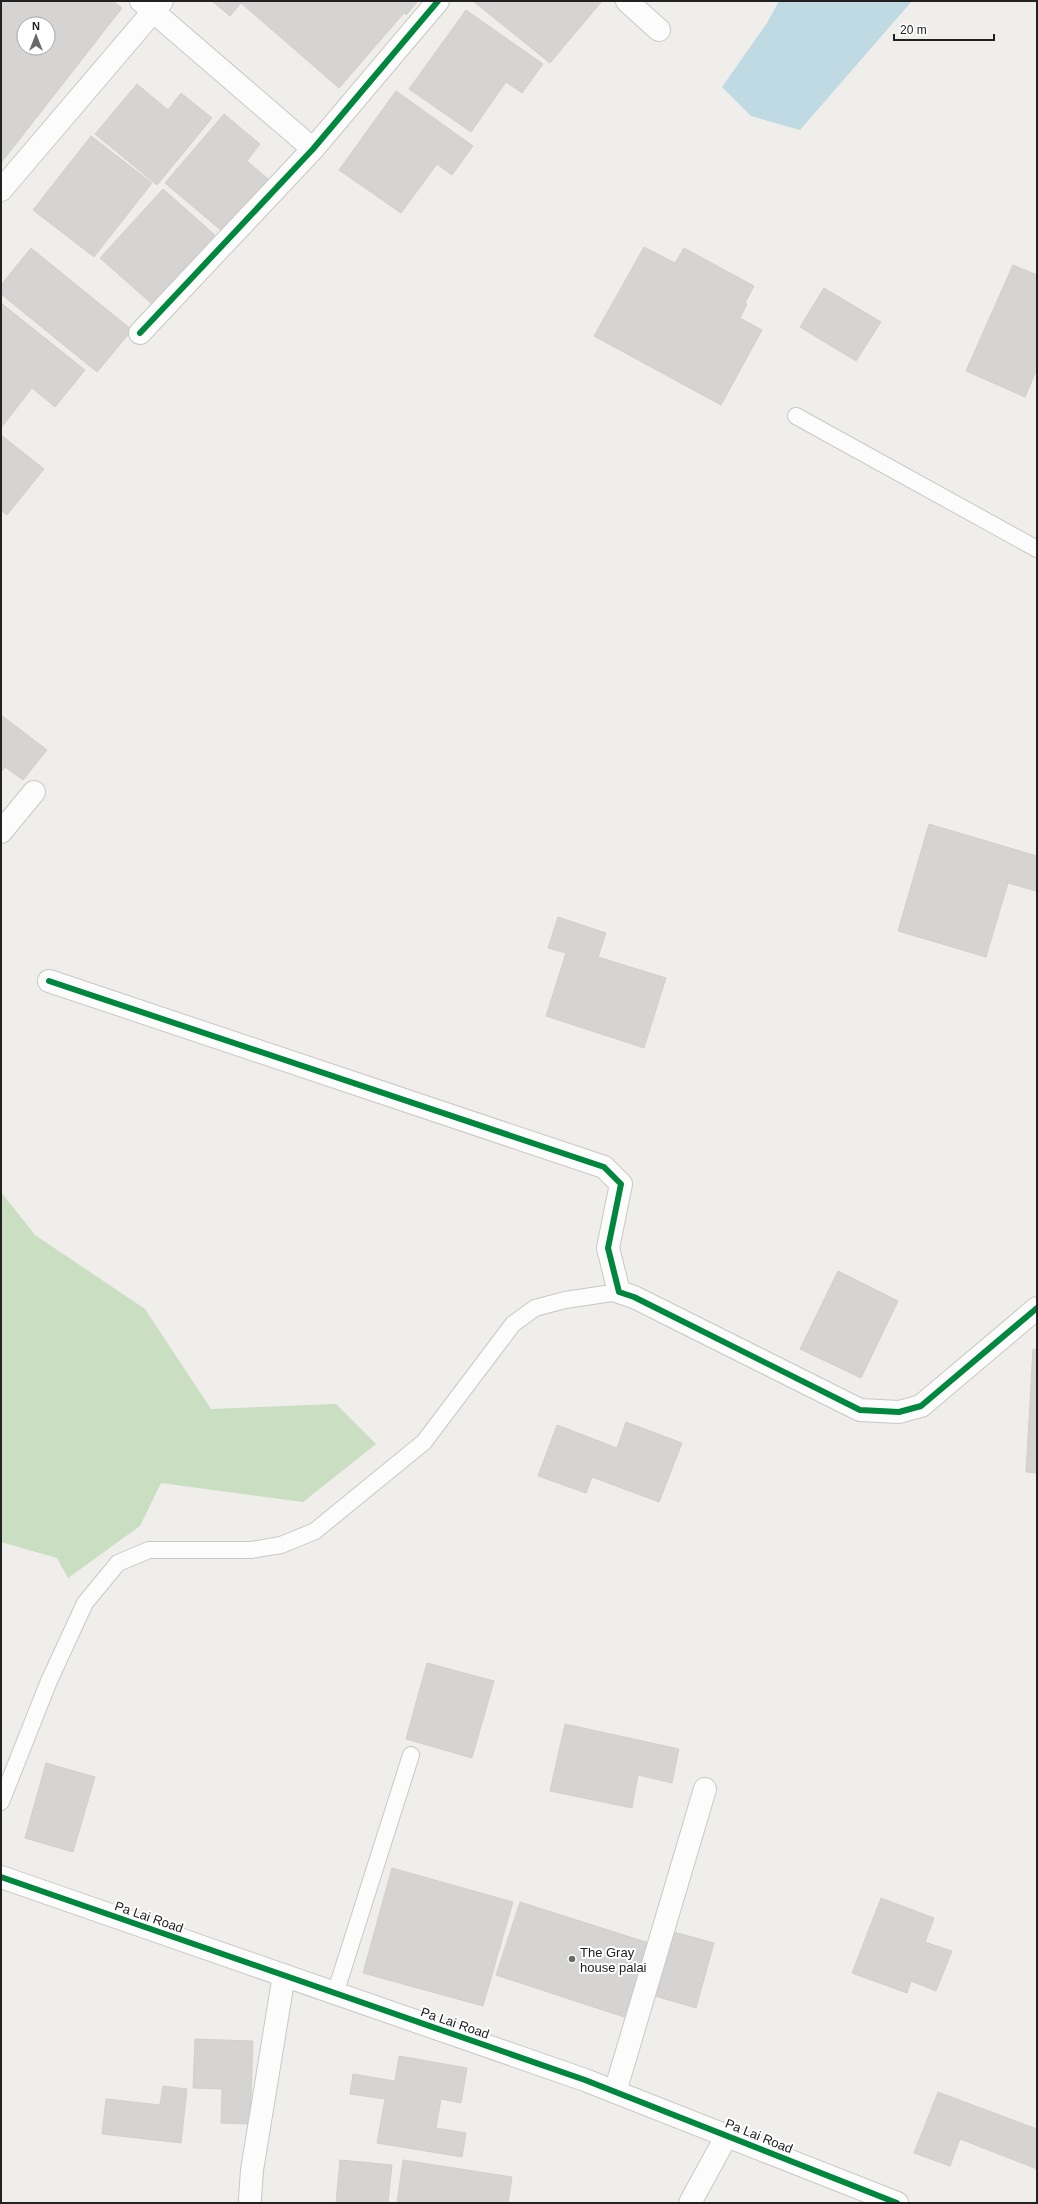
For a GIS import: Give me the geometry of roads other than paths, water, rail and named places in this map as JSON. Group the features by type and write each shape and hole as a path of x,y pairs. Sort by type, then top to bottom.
{"street":[{"path":"140,332 313,149 438,1"},
{"path":"627,1 659,30"},
{"path":"1,190 152,4 313,149"},
{"path":"1,832 34,792"},
{"path":"49,981 604,1167 621,1184 608,1248 619,1292 634,1297 860,1410 899,1412 921,1406 1037,1308"},
{"path":"616,2092 705,1789"},
{"name":"Pa Lai Road","path":"1,1877 616,2092 897,2203"},
{"path":"250,2199 252,2170 284,1975"},
{"path":"690,2203 727,2135"}],"lane":[{"path":"796,416 1037,549"},
{"path":"1,1802 49,1681 85,1603 118,1563 149,1550 251,1550 281,1546 315,1531 424,1442 513,1324 535,1308 565,1300 619,1292"},
{"path":"336,1994 411,1755"}],"water":[{"path":"779,1 912,1 800,130 751,116 722,87 767,23"}],"place":[{"name":"The Gray house palai","path":"572,1959"}]}
